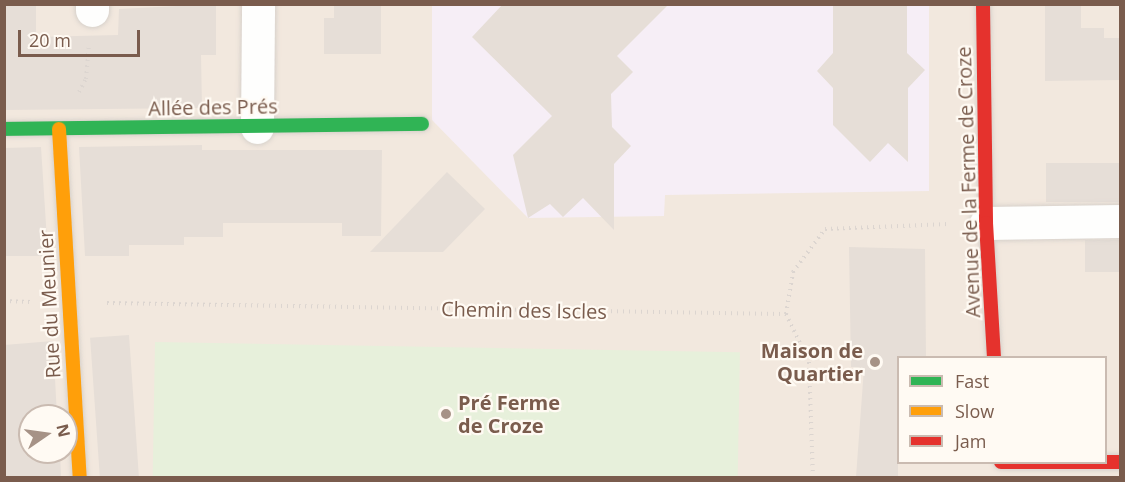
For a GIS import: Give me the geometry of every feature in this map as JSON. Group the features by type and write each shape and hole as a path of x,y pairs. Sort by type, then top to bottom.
{"street":[{"path":"257,127 258,4"},
{"name":"Avenue de la Ferme de Croze","path":"983,4 986,223 994,356"},
{"name":"Allée des Prés","path":"4,129 422,124"},
{"name":"Rue du Meunier","path":"59,129 80,477"},
{"path":"986,223 1120,221"}],"path":[{"path":"59,129 86,79 92,7"},
{"path":"813,477 809,362 786,314 793,272 825,229 986,223"},
{"name":"Chemin des Iscles","path":"4,301 786,314"}],"shaded area":[{"path":"4,5 1120,5 1120,477 5,477"},
{"path":"432,5 929,5 929,191 665,195 664,216 528,218 432,120"}],"green space":[{"name":"Pré Ferme de Croze","path":"155,342 740,352 738,478 153,477"}],"building":[{"path":"4,4 36,4 36,37 118,35 119,9 216,4 216,55 201,55 202,108 4,110"},
{"path":"334,4 381,4 381,54 324,54 324,18 334,18"},
{"path":"503,4 669,4 617,56 633,72 611,94 612,127 631,146 614,164 614,230 583,198 563,217 550,204 528,218 513,155 552,116 472,37"},
{"path":"833,4 907,4 907,53 925,70 908,88 908,162 888,143 870,162 833,125 833,88 817,71 833,53"},
{"path":"1045,4 1081,4 1081,28 1104,28 1104,38 1120,38 1120,80 1045,81"},
{"path":"202,145 202,150 382,150 381,236 342,236 342,223 223,223 223,237 184,237 184,245 129,245 129,256 85,256 79,147"},
{"path":"41,147 48,256 4,256 4,148"},
{"path":"1046,163 1120,163 1120,202 1046,202"},
{"path":"447,172 485,209 443,252 370,252"},
{"path":"1085,240 1120,240 1120,272 1085,272"},
{"name":"Maison de Quartier","path":"849,247 925,249 926,356 897,356 898,477 856,477 864,368 851,367"},
{"path":"129,335 139,477 100,478 90,338"},
{"path":"53,341 56,404 18,404 18,464 60,464 61,477 4,477 4,345"}],"traffic: fast":[{"path":"4,129 422,124"}],"traffic: slow":[{"path":"59,129 80,478"}],"traffic: jam":[{"path":"983,4 986,223 994,356"},
{"path":"1107,462 1120,462"}],"place":[{"name":"Maison de Quartier","path":"875,362"},
{"name":"Pré Ferme de Croze","path":"446,414"}]}
